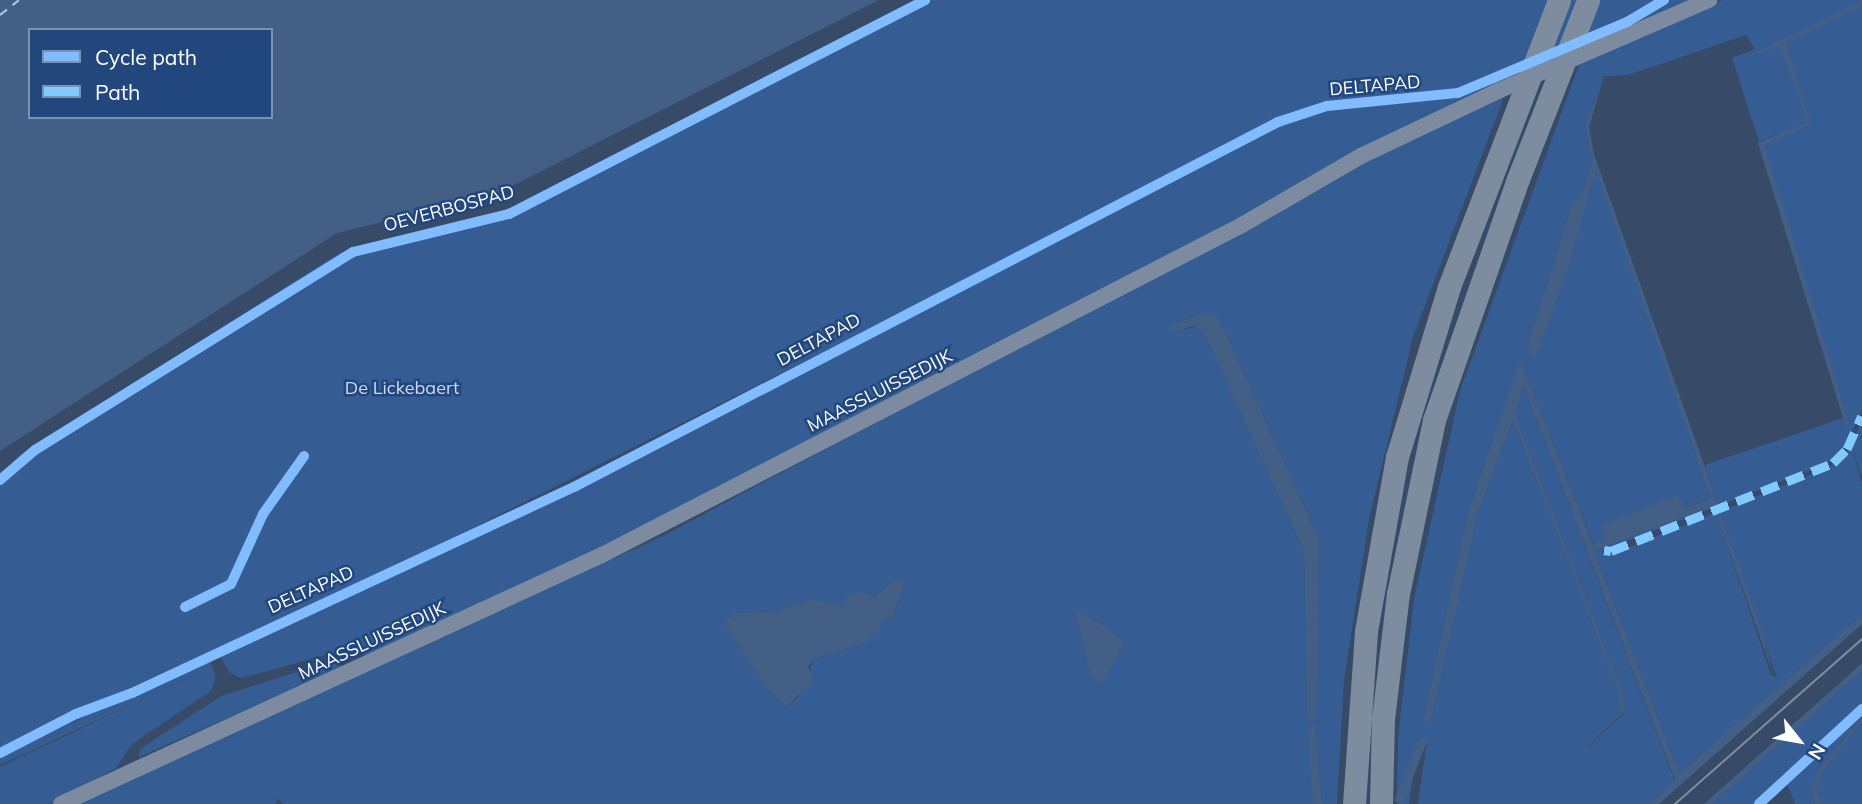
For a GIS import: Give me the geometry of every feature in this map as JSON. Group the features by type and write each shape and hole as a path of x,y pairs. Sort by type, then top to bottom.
{"highway":[{"path":"1354,804 1366,631 1397,457 1449,287 1559,0"},
{"path":"1381,804 1383,719 1398,594 1434,420 1518,179 1588,0"}],"street":[{"name":"MAASSLUISSEDIJK","path":"61,804 602,555 1230,230 1361,156 1500,90 1709,0"}],"green space":[{"name":"De Lickebaert","path":"931,0 1694,0 1485,89 618,542 368,655 336,652 242,678 230,673 218,653 492,529 986,275 979,274 351,589 72,714 0,751 0,473 21,454 341,252 518,213"},
{"path":"1723,0 1862,0 1862,411 1845,447 1829,463 1601,551 1612,554 1830,467 1849,449 1862,421 1862,477 1852,449 1862,483 1862,615 1679,773 1594,551 1718,504 1705,465 1843,418 1849,426 1763,145 1781,137 1780,133 1759,142 1732,58 1755,49 1746,35 1628,75 1604,76 1585,126 1592,161 1583,189 1570,209 1527,347 1569,266 1596,168 1711,499 1684,508 1677,495 1604,524 1604,539 1594,545 1520,361 1469,508 1423,721 1477,515 1513,420 1619,693 1620,713 1585,750 1626,711 1620,687 1515,414 1524,387 1675,782 1650,804 1418,804 1427,741 1419,737 1409,804 1397,804 1398,738 1414,599 1460,391 1579,65","holes":["1718,518 1722,518 1777,678 1771,675"]},
{"path":"1504,97 1413,337 1369,519 1344,680 1337,804 1322,804 1315,727 1313,804 283,804 278,798 275,804 73,804 663,536 1355,166","holes":["1203,313 1230,342 1319,539 1315,719 1307,719 1304,552 1203,331 1197,326 1187,329 1171,325","897,578 905,582 893,617 880,620 862,644 814,659 797,698 787,708 765,686 723,622 734,613 776,611 812,599 842,605 872,597","1075,613 1094,619 1125,642 1118,655 1090,674"]},
{"path":"209,658 216,677 211,691 132,744 116,768 49,804 0,804 0,767 206,669 0,765 0,756"},
{"path":"329,662 344,667 139,757 140,749 221,696"},
{"path":"1862,671 1862,705 1756,804 1712,804"},
{"path":"1862,711 1862,717 1819,769 1811,787 1815,804 1795,804 1786,781"},
{"path":"1862,723 1862,804 1821,804 1817,786 1824,770"}],"shaded area":[{"path":"0,0 879,0 496,194 337,233 0,451"},
{"path":"1862,0 1862,6 1786,43 1811,124 1764,145 1834,374 1849,426 1846,427 1758,143 1808,122 1780,46 1747,57"},
{"path":"1604,76 1589,127 1594,154 1718,504 1594,551 1679,773 1862,615 1862,624 1659,804 1650,804 1675,780 1524,387 1515,414 1620,687 1626,710 1576,756 1620,713 1619,693 1513,420 1477,515 1430,722 1423,721 1469,508 1520,360 1593,544 1604,539 1604,524 1677,495 1685,508 1711,499 1596,169 1569,266 1535,359 1527,347 1570,209 1583,189 1592,161 1585,126"},
{"path":"1203,313 1216,315 1230,342 1319,539 1316,719 1307,720 1304,552 1203,331 1196,326 1170,331 1171,325"},
{"path":"1721,516 1760,625 1775,680 1718,518"},
{"path":"897,578 905,582 893,617 881,620 879,631 862,644 814,659 808,667 815,684 801,691 787,708 765,686 723,622 734,613 776,611 812,599 842,605 848,595 860,591 873,597"},
{"path":"1075,612 1094,619 1125,642 1105,678 1099,682 1090,674"},
{"path":"1862,663 1862,671 1712,804 1704,804"},
{"path":"207,670 59,737 0,767 68,731"},
{"path":"1862,717 1862,723 1824,770 1817,786 1821,804 1815,804 1811,787 1819,769"},
{"path":"1315,726 1322,804 1313,804 1308,727"},
{"path":"1419,737 1427,740 1403,804 1395,800"}],"ferry route":[{"path":"0,15 19,0"}],"tram line":[{"path":"1675,804 1862,639"}],"marked path":[{"path":"1604,550 1611,551 1833,463 1847,449 1862,416"}],"cycle path":[{"name":"OEVERBOSPAD","path":"0,480 35,450 353,252 509,214 925,0"},
{"name":"DELTAPAD","path":"0,753 76,714 132,693 574,487 1278,122 1327,106 1458,93 1627,22 1664,0"},
{"path":"185,607 231,584 263,514 304,456"},
{"path":"1759,804 1862,709"}]}
